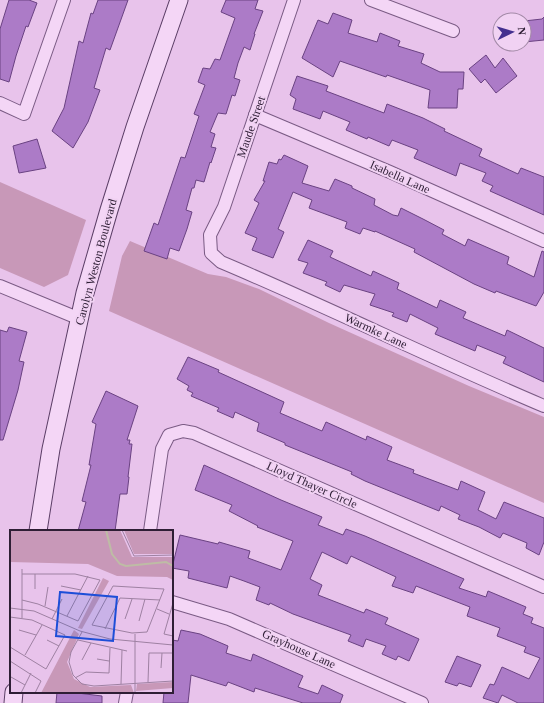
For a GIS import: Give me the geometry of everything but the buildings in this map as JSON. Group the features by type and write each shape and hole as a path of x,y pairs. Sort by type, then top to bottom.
{"street":[{"path":"0,103 24,114 64,0"},
{"name":"Carolyn Weston Boulevard","path":"38,530 51,448 85,293 113,195 179,0"},
{"name":"Maude Street","path":"211,253 210,235 224,207 294,0"},
{"path":"371,0 453,31"},
{"name":"Isabella Lane","path":"255,115 390,172 544,241"},
{"name":"Warmke Lane","path":"211,253 221,262 472,376 544,406"},
{"path":"0,286 80,320"},
{"name":"Lloyd Thayer Circle","path":"150,530 162,449 170,435 183,431 194,433 544,588"},
{"name":"Grayhouse Lane","path":"173,602 229,619 422,703"},
{"path":"13,703 14,693"},
{"path":"125,703 127,693"}],"shaded area":[{"path":"0,182 86,220 68,275 44,287 0,268"},
{"path":"130,241 208,274 226,277 259,289 329,323 469,386 544,417 544,503 109,311 122,256"}]}
